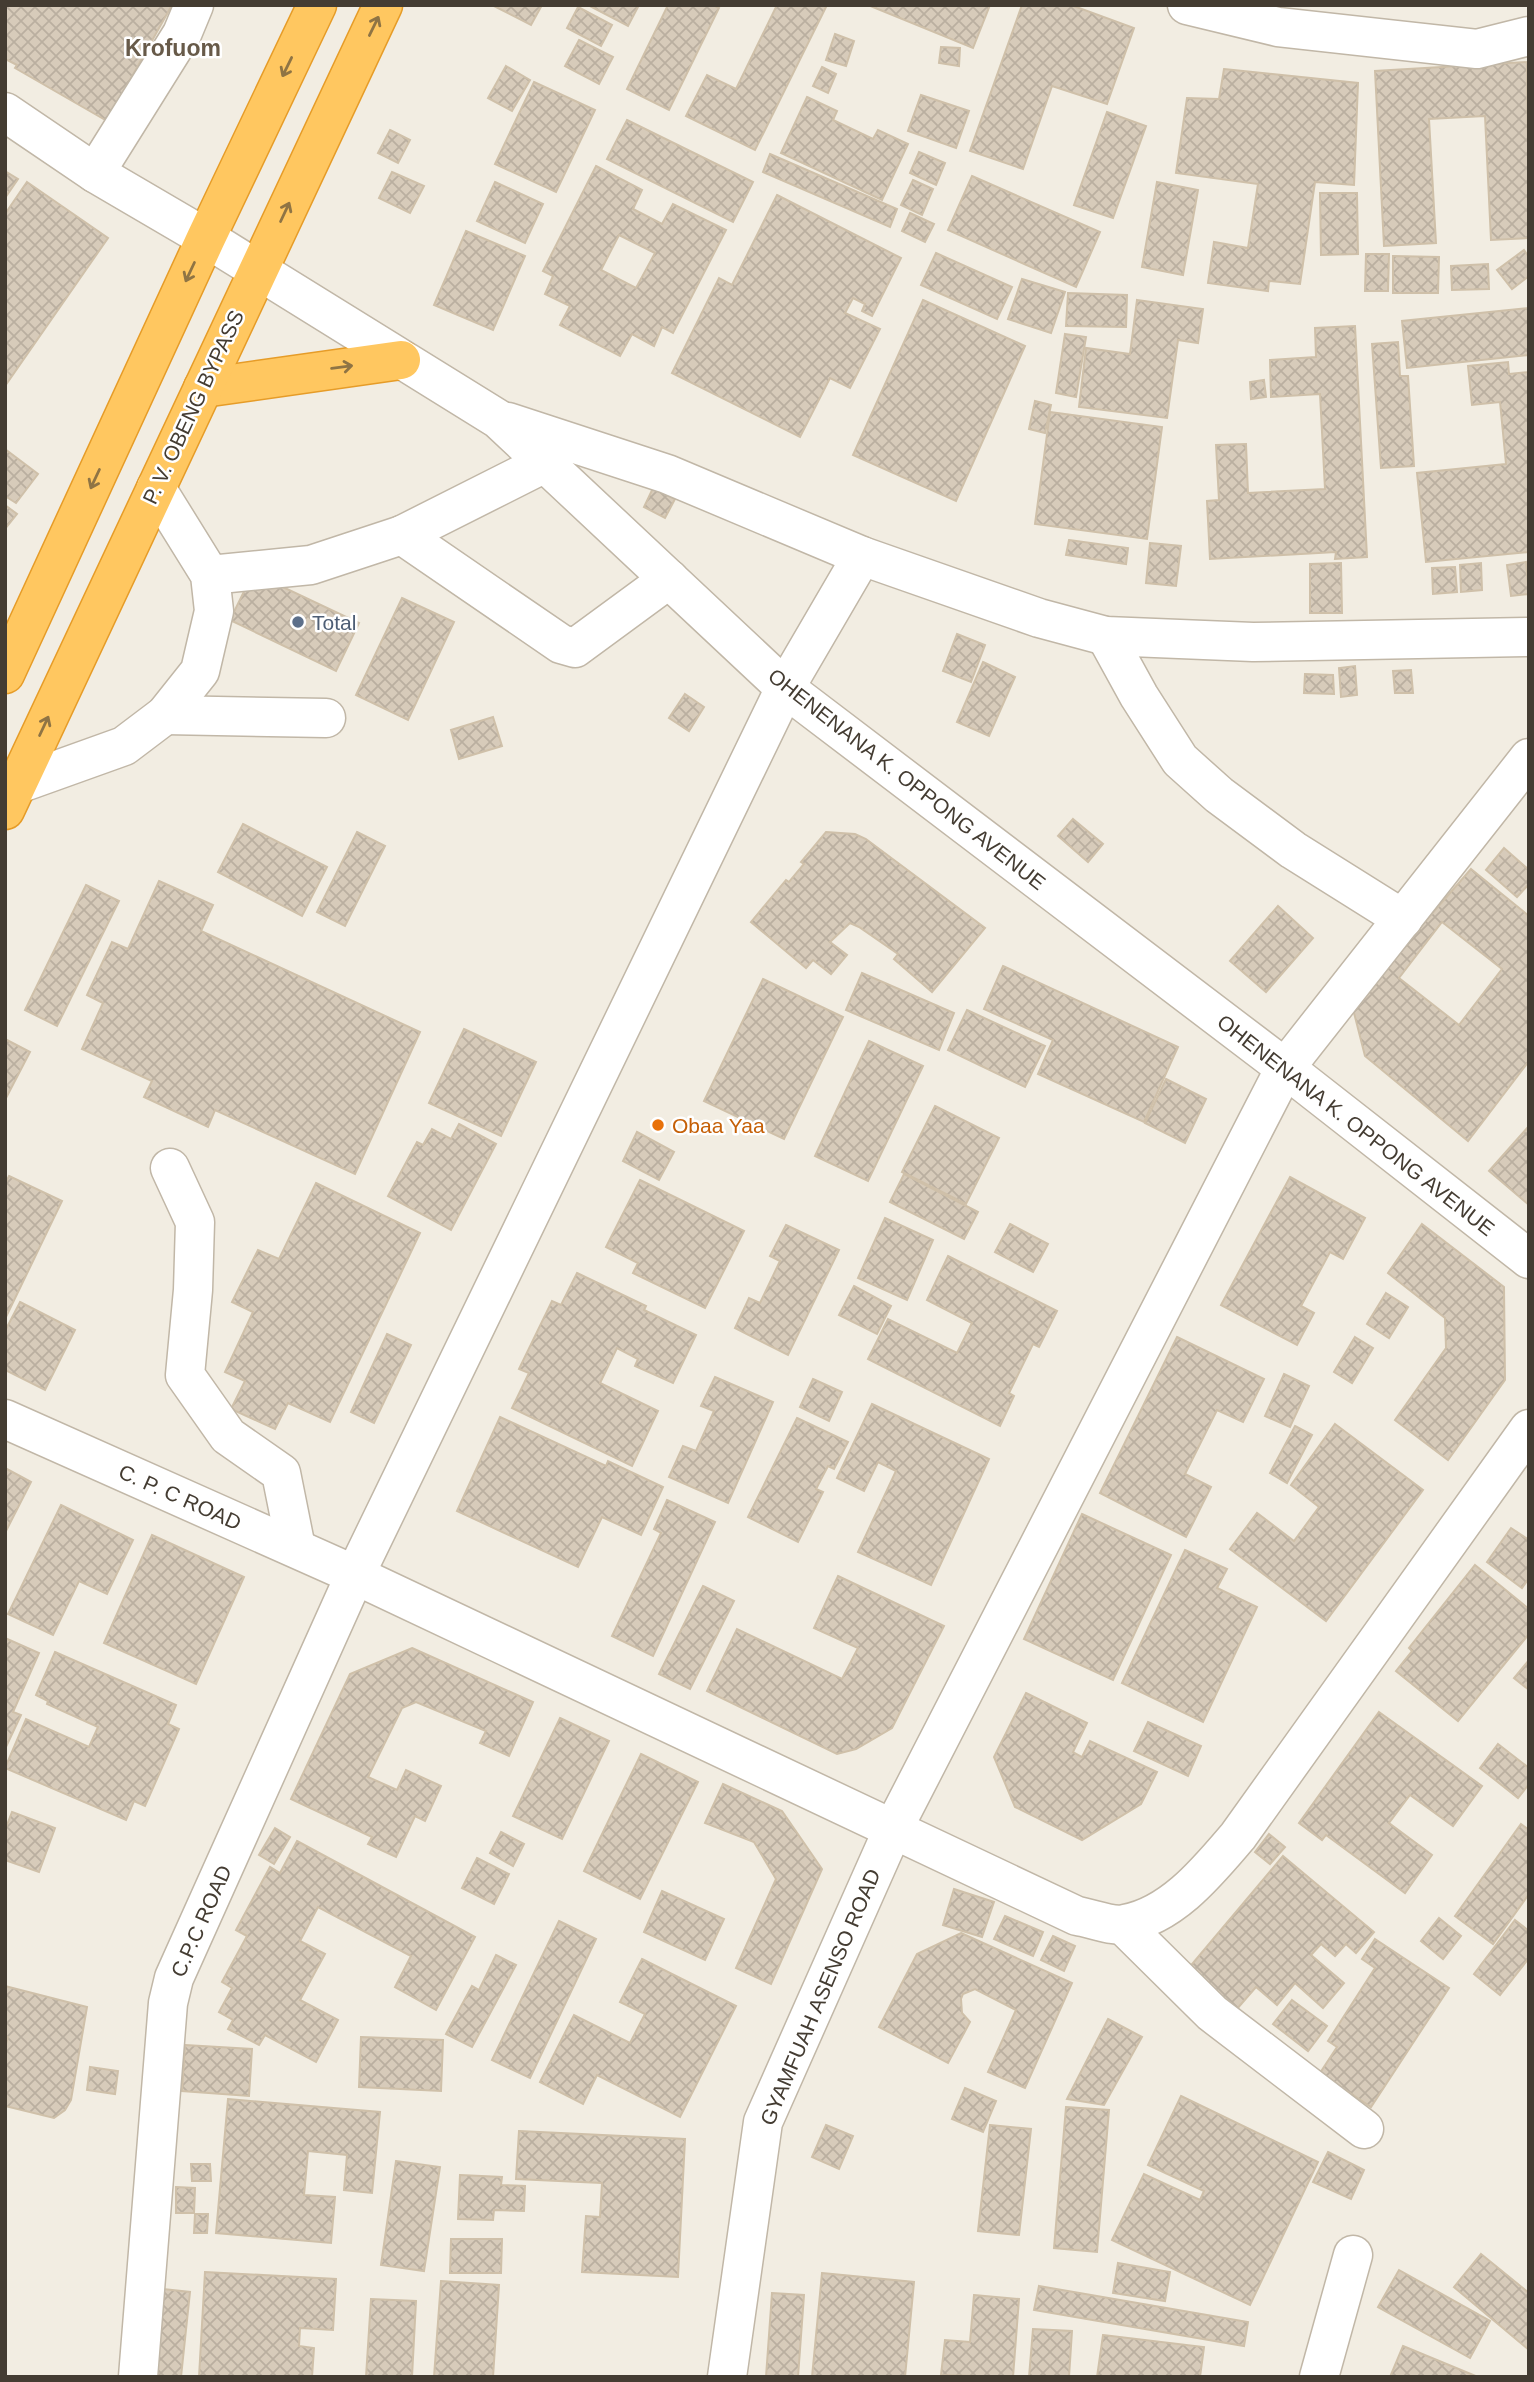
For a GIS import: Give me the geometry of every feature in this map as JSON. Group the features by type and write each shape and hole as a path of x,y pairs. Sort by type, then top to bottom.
{"highway":[{"path":"5,674 206,238 317,5"},
{"name":"P. V. OBENG BYPASS","path":"11,797 383,5"},
{"path":"203,388 401,359"}],"street":[{"path":"95,173 182,34 194,5"},
{"path":"1187,5 1279,27 1478,49 1529,36"},
{"name":"OHENENANA K. OPPONG AVENUE","path":"5,112 95,173 206,238 498,419 785,688 1285,1068 1529,1259"},
{"path":"498,419 667,474 862,556 1039,618 1106,636 1253,642 1529,637"},
{"path":"210,575 311,565 402,535 545,463"},
{"path":"11,797 124,746 165,715 200,671 214,611 210,575 156,488"},
{"path":"402,535 561,644 575,648 669,579"},
{"name":"C.P.C ROAD","path":"138,2377 168,2003 174,1978 355,1575 785,688 862,556"},
{"path":"1106,636 1139,696 1180,760 1219,795 1293,850 1403,919"},
{"path":"165,715 326,718"},
{"name":"GYAMFUAH ASENSO ROAD","path":"727,2377 763,2122 894,1828 1285,1068 1529,758"},
{"path":"170,1168 195,1222 193,1290 185,1375 228,1436 281,1473 296,1548"},
{"name":"C. P. C ROAD","path":"5,1419 355,1575 1077,1916 1123,1925"},
{"path":"1364,2129 1212,2012 1123,1925 1161,1911 1205,1875 1238,1836 1529,1429"},
{"path":"1320,2377 1353,2255"}],"building":[{"path":"5,5 172,5 107,121 15,68 17,65 5,59"},
{"path":"492,5 542,5 531,25"},
{"path":"588,5 639,5 628,26"},
{"path":"668,5 713,5 719,8 669,110 627,89"},
{"path":"777,5 827,5 755,150 686,116 707,75 736,89"},
{"path":"868,5 990,5 973,48"},
{"path":"1022,5 1071,5 1134,28 1107,104 1052,86 1023,169 970,151"},
{"path":"578,7 612,25 601,46 567,28"},
{"path":"835,34 854,41 846,66 826,60"},
{"path":"579,40 613,57 599,84 565,66"},
{"path":"941,47 960,48 959,66 939,63"},
{"path":"1527,62 1529,238 1491,240 1485,116 1429,119 1436,243 1384,246 1375,71"},
{"path":"506,66 530,80 512,111 488,98"},
{"path":"822,67 836,74 828,93 813,86"},
{"path":"1224,69 1358,83 1354,185 1315,182 1300,284 1269,281 1268,291 1208,283 1214,242 1248,248 1258,184 1176,173 1187,98 1219,99"},
{"path":"534,82 595,110 556,192 495,164"},
{"path":"921,95 969,111 956,148 908,131"},
{"path":"807,97 837,111 833,120 873,139 878,130 908,144 882,200 781,153"},
{"path":"1107,112 1146,126 1113,218 1074,205"},
{"path":"627,120 753,182 733,222 607,159"},
{"path":"390,130 410,140 398,163 378,153"},
{"path":"919,152 945,163 936,185 910,173"},
{"path":"770,154 897,209 890,227 763,172"},
{"path":"596,166 642,190 633,209 662,224 673,204 726,230 673,333 662,327 654,346 632,334 620,356 560,325 570,306 545,294 553,276 543,271","holes":["619,235 655,253 636,288 601,270"]},
{"path":"5,171 18,179 5,198"},
{"path":"392,172 424,186 410,213 379,198"},
{"path":"972,176 1100,232 1076,287 948,230"},
{"path":"913,180 933,189 922,215 901,205"},
{"path":"27,182 108,238 5,386 5,214"},
{"path":"495,182 543,204 525,243 477,221"},
{"path":"1157,182 1198,190 1183,275 1142,267"},
{"path":"1320,193 1357,193 1358,254 1321,255"},
{"path":"777,195 901,258 872,316 862,311 865,304 853,298 845,313 880,329 850,388 830,378 800,437 672,373 719,278 732,285"},
{"path":"910,213 934,224 925,242 902,231"},
{"path":"466,231 525,256 493,330 434,305"},
{"path":"1524,250 1529,257 1529,276 1512,289 1497,270"},
{"path":"936,253 1012,287 997,319 921,285"},
{"path":"1366,254 1389,254 1388,291 1365,291"},
{"path":"1393,256 1439,257 1438,293 1393,293"},
{"path":"1488,264 1489,289 1452,290 1451,266"},
{"path":"1022,279 1065,292 1051,333 1008,319"},
{"path":"1068,293 1127,295 1126,327 1066,326"},
{"path":"923,300 1025,346 956,501 853,455"},
{"path":"1137,300 1203,309 1198,343 1178,340 1167,418 1079,407 1086,348 1130,354"},
{"path":"1529,308 1529,355 1407,368 1402,321"},
{"path":"1355,326 1367,557 1335,559 1336,552 1210,559 1207,501 1219,500 1216,445 1246,444 1248,493 1325,489 1320,394 1271,397 1270,360 1316,357 1315,328"},
{"path":"1065,334 1086,337 1076,397 1056,393"},
{"path":"1398,342 1400,376 1408,376 1414,466 1381,468 1372,344"},
{"path":"1508,362 1509,374 1529,372 1529,552 1426,562 1417,473 1506,464 1500,402 1472,405 1468,366"},
{"path":"1264,380 1266,397 1251,399 1250,382"},
{"path":"1035,401 1051,405 1045,433 1029,429"},
{"path":"1050,412 1162,427 1147,539 1035,524"},
{"path":"5,449 38,474 16,503 5,496"},
{"path":"653,488 675,499 665,518 644,507"},
{"path":"5,505 17,514 5,529"},
{"path":"1069,540 1128,548 1126,564 1066,555"},
{"path":"1150,543 1181,546 1176,586 1146,583"},
{"path":"1526,562 1529,594 1511,596 1507,565"},
{"path":"1341,563 1342,613 1310,613 1310,564"},
{"path":"1481,563 1482,590 1461,592 1460,565"},
{"path":"1455,567 1457,592 1433,594 1432,568"},
{"path":"253,573 359,623 336,671 230,620"},
{"path":"402,598 454,622 408,720 356,695"},
{"path":"957,634 985,645 971,682 943,671"},
{"path":"983,662 1015,677 989,736 957,722"},
{"path":"1355,666 1357,695 1341,697 1339,668"},
{"path":"1411,670 1413,693 1395,693 1393,671"},
{"path":"1305,674 1333,675 1334,694 1304,693"},
{"path":"685,694 704,707 689,731 669,718"},
{"path":"493,717 502,746 459,759 451,730"},
{"path":"1073,819 1103,844 1088,862 1058,836"},
{"path":"243,824 327,867 302,916 218,872"},
{"path":"357,832 385,846 345,926 317,912"},
{"path":"826,832 855,834 866,839 985,928 932,992 894,959 898,954 850,923 830,942 847,955 831,974 813,960 806,968 751,922 786,880 789,882 804,864 801,862"},
{"path":"1504,848 1529,870 1529,884 1517,897 1486,870"},
{"path":"1471,869 1529,916 1529,1061 1468,1141 1365,1056 1352,1005","holes":["1442,922 1502,969 1459,1025 1399,978"]},
{"path":"159,881 213,905 201,931 420,1032 355,1174 215,1110 208,1127 144,1097 152,1081 82,1049 103,1003 87,995 112,942 128,949"},
{"path":"86,885 119,901 57,1026 25,1010"},
{"path":"1278,906 1313,938 1266,992 1230,961"},
{"path":"1003,966 1178,1047 1144,1122 1038,1074 1053,1040 984,1009"},
{"path":"862,973 954,1013 939,1050 846,1010"},
{"path":"763,979 843,1017 784,1139 704,1101"},
{"path":"967,1010 1045,1046 1025,1087 948,1050"},
{"path":"464,1029 536,1062 501,1136 429,1103"},
{"path":"5,1039 30,1052 5,1100"},
{"path":"869,1041 923,1066 868,1181 815,1156"},
{"path":"1166,1079 1206,1099 1185,1143 1145,1123"},
{"path":"935,1106 999,1138 966,1204 902,1172"},
{"path":"459,1124 496,1144 451,1230 388,1196 417,1142 423,1145 432,1129 451,1139"},
{"path":"1529,1126 1529,1205 1489,1171"},
{"path":"637,1132 674,1152 659,1180 623,1161"},
{"path":"904,1174 978,1212 964,1239 890,1202"},
{"path":"9,1176 62,1201 5,1319 5,1184"},
{"path":"1290,1177 1365,1218 1343,1259 1330,1252 1301,1306 1314,1313 1297,1345 1221,1305"},
{"path":"640,1180 744,1231 705,1308 633,1273 638,1263 606,1247"},
{"path":"316,1183 420,1233 330,1422 288,1403 275,1429 231,1409 245,1381 225,1372 253,1312 232,1302 258,1250 279,1259"},
{"path":"885,1218 933,1240 907,1300 858,1278"},
{"path":"1010,1224 1048,1244 1033,1272 995,1252"},
{"path":"1422,1224 1504,1287 1505,1380 1448,1460 1395,1420 1446,1348 1445,1318 1388,1273"},
{"path":"786,1225 839,1250 788,1355 735,1328 749,1298 760,1303 780,1261 770,1256"},
{"path":"948,1256 1057,1311 1039,1347 1033,1344 1009,1393 1014,1396 1000,1426 868,1359 888,1319 957,1353 972,1323 927,1300"},
{"path":"577,1273 646,1306 644,1310 696,1335 673,1383 635,1366 638,1359 617,1348 600,1383 658,1411 632,1466 512,1408 529,1373 519,1369 552,1301 561,1305"},
{"path":"854,1286 891,1306 877,1334 839,1315"},
{"path":"1386,1293 1408,1307 1389,1338 1367,1324"},
{"path":"20,1302 75,1330 45,1390 5,1370 5,1331"},
{"path":"387,1334 411,1345 374,1423 351,1412"},
{"path":"1177,1337 1264,1379 1243,1422 1217,1410 1185,1474 1211,1487 1186,1537 1100,1493"},
{"path":"1355,1337 1373,1348 1352,1383 1334,1372"},
{"path":"1284,1374 1309,1386 1290,1427 1265,1416"},
{"path":"715,1377 773,1402 728,1503 669,1477 683,1446 696,1451 714,1411 701,1406"},
{"path":"813,1379 842,1392 829,1421 800,1407"},
{"path":"872,1404 989,1459 931,1585 858,1552 896,1471 878,1462 864,1491 837,1478"},
{"path":"500,1417 606,1466 608,1461 663,1487 641,1535 602,1517 578,1567 457,1511"},
{"path":"797,1418 848,1442 834,1469 828,1466 816,1489 823,1492 798,1542 748,1517"},
{"path":"1335,1424 1423,1490 1326,1621 1230,1549 1257,1513 1294,1541 1319,1507 1291,1485"},
{"path":"1295,1426 1312,1435 1287,1483 1270,1473"},
{"path":"5,1468 31,1482 5,1533"},
{"path":"667,1500 715,1522 653,1656 612,1636 661,1533 654,1529"},
{"path":"61,1505 133,1540 107,1594 79,1581 53,1635 8,1614"},
{"path":"1082,1514 1171,1555 1113,1680 1024,1639"},
{"path":"1511,1528 1529,1540 1529,1578 1522,1588 1487,1562"},
{"path":"152,1535 244,1577 196,1684 104,1643"},
{"path":"1185,1550 1227,1569 1217,1588 1257,1607 1203,1722 1122,1683"},
{"path":"1475,1565 1529,1609 1529,1634 1458,1721 1396,1671 1412,1651 1409,1648"},
{"path":"838,1576 944,1626 892,1728 856,1749 837,1754 707,1691 737,1629 842,1679 858,1648 814,1628"},
{"path":"703,1586 734,1601 690,1689 659,1674"},
{"path":"5,1638 39,1653 13,1712 21,1715 5,1749"},
{"path":"412,1648 533,1702 509,1756 480,1743 486,1731 416,1702 402,1708 368,1777 397,1790 406,1770 441,1786 425,1821 415,1816 396,1857 368,1844 372,1837 291,1799 350,1674"},
{"path":"55,1652 176,1705 168,1724 179,1729 145,1806 134,1801 126,1820 5,1768 26,1719 89,1747 98,1727 47,1704 48,1701 36,1695"},
{"path":"1529,1660 1529,1690 1514,1678"},
{"path":"1026,1693 1087,1723 1073,1752 1082,1757 1090,1741 1157,1772 1141,1804 1082,1840 1015,1807 994,1757"},
{"path":"1379,1712 1482,1786 1453,1826 1410,1795 1389,1823 1432,1855 1405,1893 1326,1835 1322,1840 1299,1823"},
{"path":"560,1718 609,1741 562,1839 513,1816"},
{"path":"1148,1722 1201,1746 1188,1776 1134,1751"},
{"path":"1498,1744 1529,1768 1529,1784 1518,1798 1480,1768"},
{"path":"641,1754 698,1782 640,1899 584,1871"},
{"path":"723,1784 782,1811 822,1869 771,1984 736,1968 776,1879 754,1842 705,1823"},
{"path":"12,1812 55,1828 39,1872 5,1860 5,1830"},
{"path":"1521,1824 1529,1830 1529,1894 1493,1944 1455,1916"},
{"path":"275,1828 290,1837 274,1864 259,1855"},
{"path":"501,1832 524,1844 513,1866 490,1853"},
{"path":"1269,1834 1285,1847 1270,1864 1255,1852"},
{"path":"297,1841 475,1937 436,2010 395,1987 411,1956 318,1907 300,1941 325,1954 300,2000 338,2020 316,2062 265,2035 259,2045 228,2029 233,2020 219,2012 232,1988 222,1982 247,1936 236,1930 270,1867 280,1873"},
{"path":"1283,1856 1374,1932 1356,1953 1346,1944 1335,1956 1321,1944 1311,1955 1344,1983 1323,2008 1295,1983 1277,2005 1256,1987 1236,2010 1188,1969"},
{"path":"477,1858 509,1874 494,1904 462,1888"},
{"path":"954,1889 994,1902 982,1937 943,1925"},
{"path":"662,1891 724,1919 705,1960 644,1932"},
{"path":"1005,1916 1043,1932 1033,1956 994,1939"},
{"path":"1439,1918 1461,1936 1443,1959 1421,1941"},
{"path":"1515,1920 1529,1931 1529,1958 1500,1995 1474,1974"},
{"path":"559,1921 596,1939 530,2078 492,2060"},
{"path":"961,1933 1072,1983 1025,2088 988,2072 1016,2010 975,1989 963,1994 961,1999 962,2013 970,2022 948,2063 879,2027 917,1954"},
{"path":"1053,1936 1075,1946 1064,1971 1041,1960"},
{"path":"1375,1939 1449,1988 1371,2107 1320,2073 1337,2047 1328,2041 1375,1968 1362,1959"},
{"path":"496,1955 516,1965 472,2047 446,2034 472,1986 479,1990"},
{"path":"642,1959 736,2006 680,2117 597,2075 583,2104 540,2082 574,2015 630,2043 645,2014 620,2002"},
{"path":"5,1986 87,2007 71,2100 65,2110 54,2118 5,2106 5,2047 8,2037 5,2036"},
{"path":"1292,2000 1327,2026 1308,2051 1273,2024"},
{"path":"1108,2019 1142,2037 1104,2105 1067,2099"},
{"path":"361,2037 443,2040 441,2091 359,2087"},
{"path":"185,2045 252,2049 249,2096 182,2091"},
{"path":"90,2067 118,2071 115,2094 87,2090"},
{"path":"965,2088 996,2101 983,2132 952,2119"},
{"path":"1181,2096 1318,2162 1250,2305 1112,2240 1144,2174 1200,2200 1204,2191 1148,2165"},
{"path":"228,2099 380,2112 372,2193 344,2190 347,2155 308,2151 304,2195 335,2197 331,2243 216,2233"},
{"path":"1066,2107 1109,2110 1097,2252 1054,2248"},
{"path":"826,2125 853,2136 839,2169 812,2157"},
{"path":"990,2125 1031,2129 1019,2235 978,2231"},
{"path":"519,2131 685,2139 678,2277 582,2272 586,2216 600,2217 602,2183 516,2179"},
{"path":"1328,2152 1364,2170 1351,2199 1313,2182"},
{"path":"396,2161 440,2167 424,2271 381,2265"},
{"path":"191,2164 210,2164 211,2181 192,2181"},
{"path":"460,2175 502,2177 501,2185 525,2186 524,2211 494,2210 493,2220 458,2219"},
{"path":"176,2187 195,2188 194,2213 176,2213"},
{"path":"195,2214 208,2214 207,2233 194,2233"},
{"path":"451,2239 502,2239 501,2273 450,2273"},
{"path":"1481,2254 1529,2293 1529,2350 1454,2287"},
{"path":"1118,2263 1170,2272 1165,2301 1113,2293"},
{"path":"1399,2270 1490,2321 1470,2358 1378,2307"},
{"path":"205,2272 336,2279 333,2330 300,2328 299,2346 314,2348 312,2377 199,2377"},
{"path":"822,2273 914,2282 905,2377 812,2377"},
{"path":"441,2281 499,2285 493,2377 434,2377"},
{"path":"1039,2286 1248,2322 1244,2346 1034,2310"},
{"path":"163,2289 190,2292 181,2377 153,2377"},
{"path":"772,2293 804,2295 798,2377 766,2377"},
{"path":"974,2295 1019,2299 1013,2377 941,2375 945,2340 970,2342"},
{"path":"371,2299 416,2301 412,2377 366,2377"},
{"path":"1033,2329 1072,2331 1069,2377 1029,2377"},
{"path":"1103,2335 1204,2347 1200,2377 1097,2377"},
{"path":"1403,2346 1478,2377 1390,2377"}],"place":[{"name":"Total","path":"298,622"},
{"name":"Obaa Yaa","path":"658,1125"}],"district":[{"name":"Krofuom","path":"173,48"}]}
